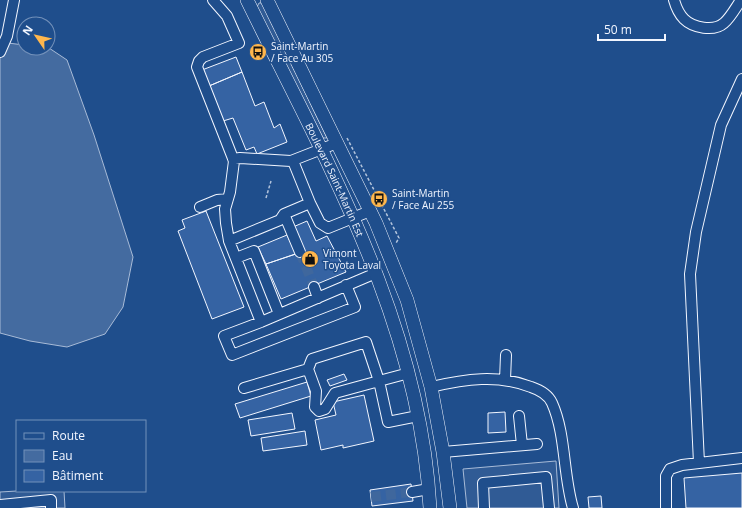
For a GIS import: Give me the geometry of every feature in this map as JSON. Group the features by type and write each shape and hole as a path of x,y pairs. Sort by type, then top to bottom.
{"main road":[{"name":"Boulevard Saint-Martin Est","path":"247,0 353,219 392,314 418,416 429,489 430,508"},
{"name":"Boulevard Saint-Martin Est","path":"267,0 341,139 407,300 431,387 443,452 450,508"}],"lane":[{"path":"0,52 7,36 14,0"},
{"path":"213,0 227,16 239,43 203,57 199,61 197,67 233,159 234,166 225,214 230,241 261,322"},
{"path":"674,0 677,9 684,19 693,25 710,29 724,24 741,0"},
{"path":"698,463 690,274 696,232 721,125 742,79"},
{"path":"233,159 293,161 320,151 341,139"},
{"path":"293,161 320,223 328,228 370,211"},
{"path":"200,207 217,200 228,199"},
{"path":"230,241 280,220 284,214 310,203"},
{"path":"284,214 300,252"},
{"path":"236,258 254,251 279,314"},
{"path":"346,285 355,307 232,355 224,336 261,322 346,285 376,273"},
{"path":"314,286 318,298"},
{"path":"408,373 379,381 335,392 325,409 319,411 315,407 316,391 308,369 312,359 366,342 379,381 388,422 418,416"},
{"path":"505,380 506,355"},
{"path":"244,388 308,369"},
{"path":"431,387 476,379 505,380 522,383 540,391 551,400 557,419 574,508"},
{"path":"519,416 522,445"},
{"path":"443,452 537,444"},
{"path":"666,508 665,478 667,472 672,468 698,463 742,458"},
{"path":"484,508 483,483 546,477 549,508"},
{"path":"412,492 429,489"},
{"path":"0,505 51,500 51,508"}],"path":[{"path":"341,139 399,238"},
{"path":"266,198 271,181"}],"shaded area":[{"path":"259,3 262,3 327,138 323,138 257,7"},
{"path":"556,461 559,508 467,508 463,469"},
{"path":"0,492 64,492 65,508 0,508"}],"water":[{"path":"0,42 16,44 16,56 56,56 56,53 67,60 94,135 133,257 123,307 105,334 67,347 30,341 0,333"}],"building":[{"path":"236,57 242,72 209,86 202,70"},
{"path":"242,72 255,106 264,102 274,128 280,124 287,142 257,154 254,147 246,150 233,118 223,121 209,86"},
{"path":"206,211 244,307 212,319 178,231 185,228 182,220"},
{"name":"Vimont Toyota Laval","path":"307,221 316,241 327,236 346,272 281,299 266,264 304,251 293,227"},
{"path":"287,235 296,254 266,264 258,247"},
{"path":"344,374 347,380 330,386 327,380"},
{"path":"307,382 311,396 240,418 235,404"},
{"path":"364,395 374,441 343,448 343,445 321,450 315,420 336,415 333,402"},
{"path":"505,412 506,432 488,433 488,413"},
{"path":"292,413 295,429 251,436 248,420"},
{"path":"305,431 307,445 263,451 261,438"},
{"path":"742,473 742,508 686,508 684,478"},
{"path":"411,484 413,501 372,506 370,490"},
{"path":"601,496 602,508 589,508 588,497"}],"tunnel":[{"path":"300,252 314,287"},
{"path":"371,497 412,492"}],"place":[{"name":"Saint-Martin / Face Au 305","path":"258,52"},
{"name":"Saint-Martin / Face Au 255","path":"379,199"},
{"name":"Vimont Toyota Laval","path":"310,259"}]}
